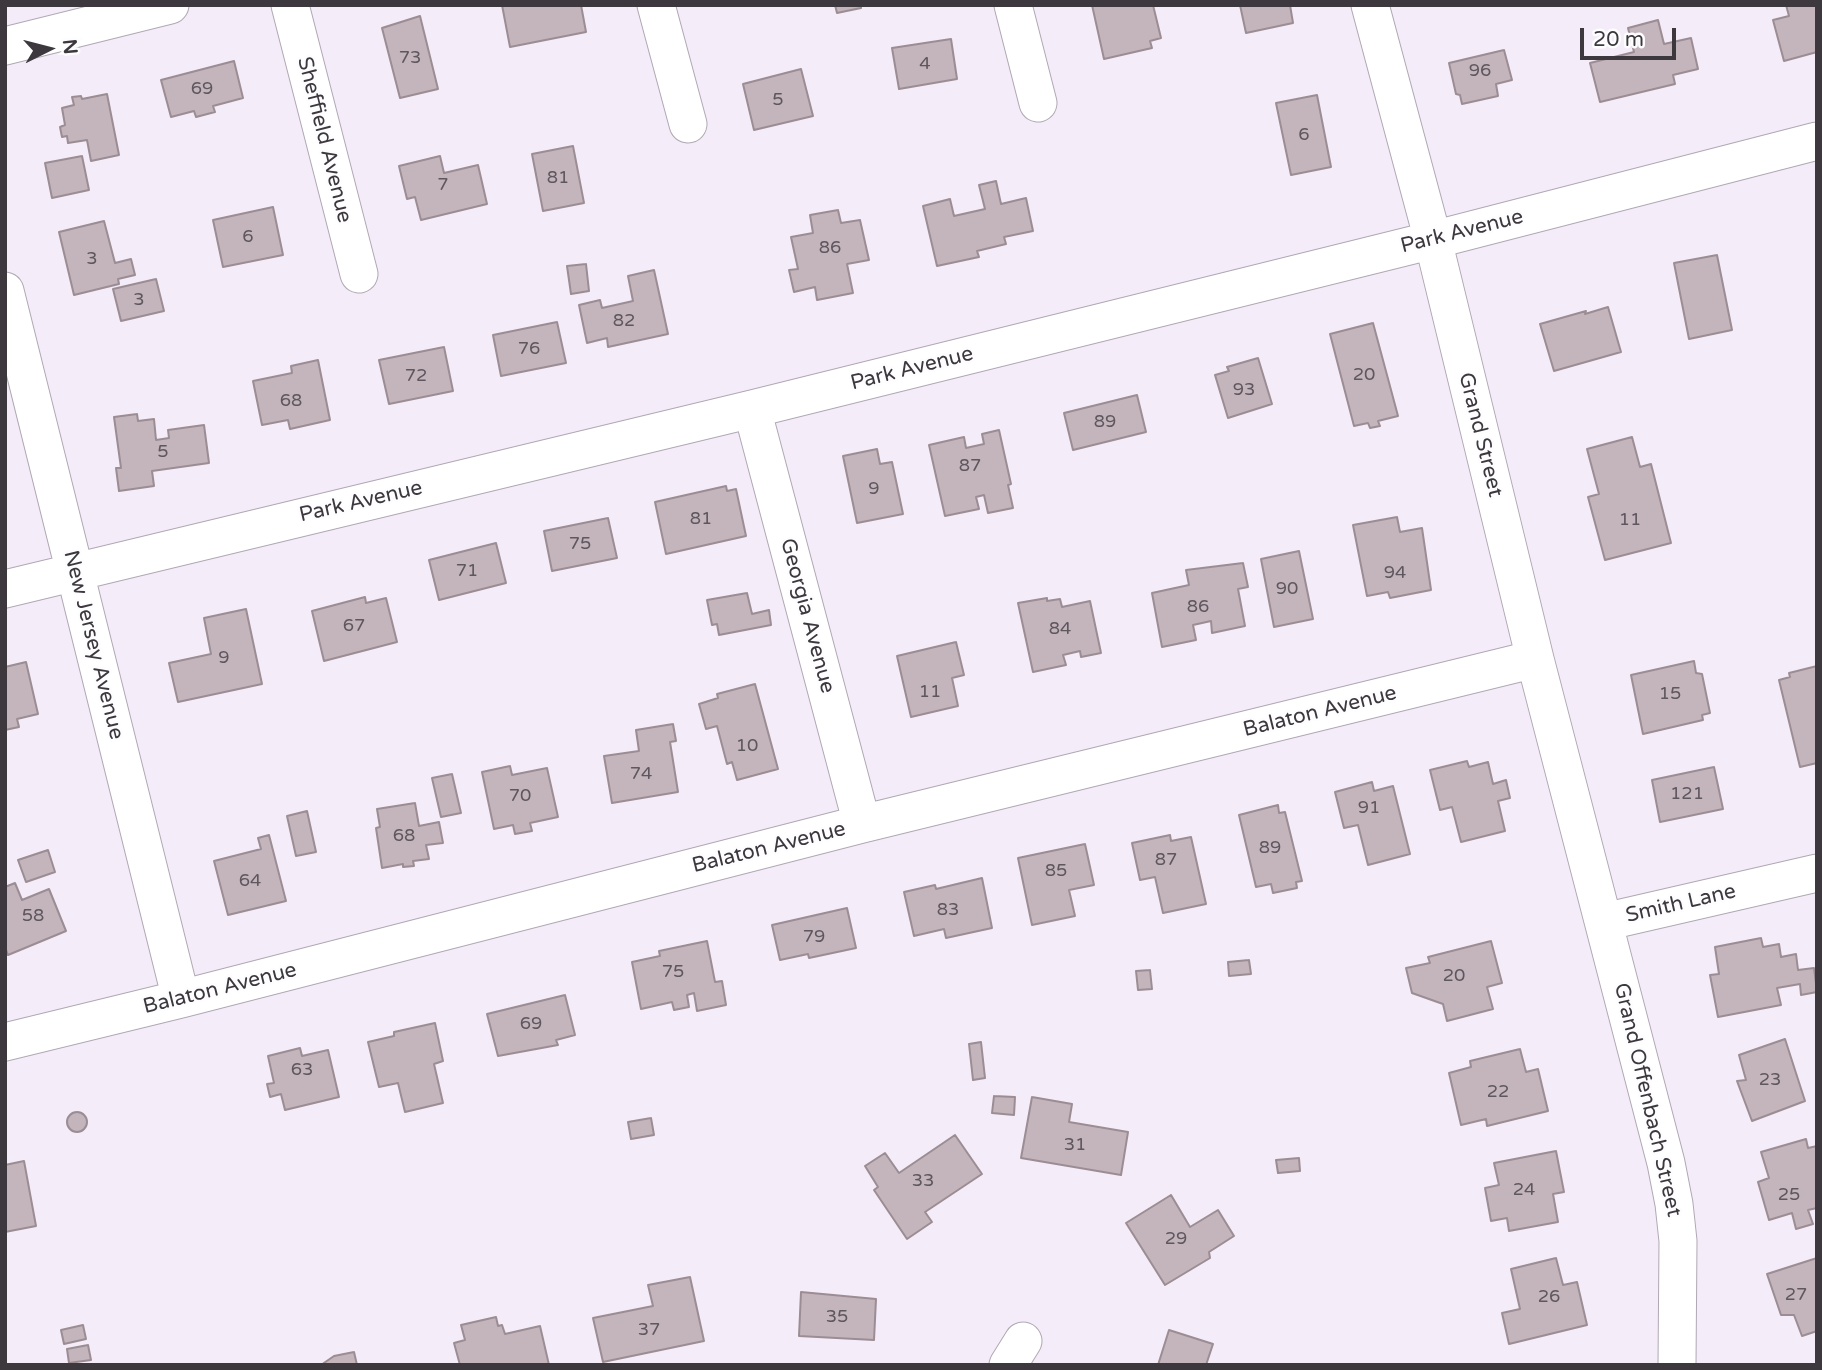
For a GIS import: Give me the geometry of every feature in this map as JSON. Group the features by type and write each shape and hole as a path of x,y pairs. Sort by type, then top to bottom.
{"street":[{"path":"5,46 170,5"},
{"name":"Sheffield Avenue","path":"290,5 359,274"},
{"path":"656,5 688,124"},
{"path":"1013,5 1038,103"},
{"name":"Grand Street","path":"1370,5 1433,240 1535,659 1589,864"},
{"name":"Park Avenue","path":"5,589 752,409 1433,240 1817,141"},
{"name":"New Jersey Avenue","path":"5,291 181,999"},
{"name":"Georgia Avenue","path":"752,409 862,824"},
{"name":"Balaton Avenue","path":"5,1042 862,824 1535,659"},
{"name":"Smith Lane","path":"1589,864 1604,922 1817,873"},
{"name":"Grand Offenbach Street","path":"1604,922 1666,1163 1674,1204 1678,1241 1676,1365"}],"building":[{"path":"502,5 581,5 586,32 510,47"},
{"path":"835,5 861,5 861,8 837,13"},
{"path":"1092,5 1153,5 1161,38 1150,41 1152,48 1104,59"},
{"path":"1240,5 1290,5 1293,23 1246,33"},
{"path":"1786,5 1817,5 1817,52 1784,61 1773,20 1789,16"},
{"path":"420,16 438,89 400,98 382,28"},
{"path":"1658,20 1664,44 1691,38 1698,69 1673,75 1675,84 1600,102 1590,63 1634,52 1628,28"},
{"path":"951,39 957,79 899,89 892,48"},
{"path":"1504,50 1512,80 1496,84 1498,96 1462,104 1460,95 1456,94 1449,63"},
{"path":"234,61 243,98 213,106 215,112 196,117 194,111 171,117 161,80"},
{"path":"801,69 813,116 754,130 743,84"},
{"path":"107,94 119,155 91,161 87,140 68,143 67,136 62,137 60,127 65,125 62,108 74,105 72,97 81,96 82,99"},
{"path":"1317,95 1331,167 1291,175 1276,103"},
{"path":"573,146 584,203 543,211 532,154"},
{"path":"82,156 89,190 52,198 45,163"},
{"path":"440,156 444,173 478,165 487,204 421,220 415,197 407,199 399,166"},
{"path":"996,181 1001,204 1026,198 1033,231 1004,237 1006,244 977,251 979,257 937,266 923,206 950,199 954,216 985,209 979,185"},
{"path":"273,207 283,255 223,267 213,220"},
{"path":"838,210 841,223 860,220 869,260 847,264 853,293 817,300 815,287 794,292 789,270 798,269 791,237 813,233 810,215"},
{"path":"104,221 115,263 131,259 135,275 118,279 119,284 74,295 59,232"},
{"path":"1717,255 1732,330 1689,339 1674,263"},
{"path":"586,264 589,291 571,294 567,266"},
{"path":"654,270 668,334 608,347 607,338 587,343 579,305 600,300 602,308 633,301 628,276"},
{"path":"156,279 164,311 121,321 113,289"},
{"path":"1608,307 1621,352 1554,371 1540,324"},
{"path":"557,322 566,363 501,376 493,335"},
{"path":"1373,323 1398,416 1378,421 1380,426 1370,428 1368,423 1354,426 1330,334"},
{"path":"444,347 453,391 389,404 379,360"},
{"path":"1258,358 1272,404 1228,418 1215,375 1229,371 1227,367"},
{"path":"318,360 330,420 290,429 288,420 262,425 253,381 292,373 291,366"},
{"path":"1137,395 1146,432 1073,450 1064,413"},
{"path":"137,414 138,421 154,419 156,440 169,438 168,430 204,425 209,463 152,471 154,486 119,491 116,468 121,468 114,417"},
{"path":"999,430 1011,484 1008,485 1013,508 988,513 984,495 976,497 979,509 945,516 929,445 964,437 966,448 984,444 982,434"},
{"path":"1632,437 1640,467 1651,464 1671,543 1605,560 1588,497 1599,494 1587,449"},
{"path":"877,449 880,464 892,462 903,514 857,523 843,456"},
{"path":"726,486 727,491 736,489 746,536 666,554 655,502"},
{"path":"1397,517 1400,532 1422,528 1431,590 1390,598 1388,592 1367,596 1353,525"},
{"path":"608,518 617,558 552,571 544,531"},
{"path":"496,543 506,583 439,600 429,560"},
{"path":"1299,551 1313,619 1274,627 1261,559"},
{"path":"1243,563 1248,587 1238,589 1245,626 1212,633 1211,621 1193,625 1196,640 1162,647 1152,593 1189,585 1186,570"},
{"path":"747,593 752,614 769,610 771,625 719,635 717,624 712,625 707,600"},
{"path":"365,597 366,603 386,598 397,642 324,661 312,611"},
{"path":"1047,598 1047,601 1060,599 1062,607 1090,601 1101,653 1081,657 1080,651 1063,655 1066,665 1033,672 1018,603"},
{"path":"246,609 262,684 178,702 169,663 211,654 204,618"},
{"path":"956,642 964,675 952,678 958,706 911,717 897,656"},
{"path":"1694,661 1696,673 1702,674 1710,713 1702,715 1703,720 1643,734 1631,675"},
{"path":"26,662 38,714 17,719 19,727 5,730 5,667"},
{"path":"1817,666 1817,763 1800,767 1779,680 1790,677 1789,673"},
{"path":"755,684 778,769 737,780 732,762 727,764 717,726 706,729 699,704 718,698 717,694"},
{"path":"673,724 676,741 670,742 678,792 612,803 604,756 639,751 636,730"},
{"path":"1467,761 1469,767 1488,762 1493,784 1506,780 1510,798 1498,801 1505,831 1461,842 1452,807 1440,810 1430,770"},
{"path":"510,766 512,775 547,768 558,817 530,823 532,831 515,834 513,825 494,829 482,772"},
{"path":"1714,767 1723,809 1660,822 1652,780"},
{"path":"452,774 461,813 441,817 432,778"},
{"path":"1372,782 1374,791 1393,786 1410,854 1368,865 1358,825 1344,828 1335,792"},
{"path":"415,803 419,826 439,822 443,843 426,845 429,859 413,861 414,866 403,867 403,864 382,868 376,828 380,827 377,809"},
{"path":"1278,805 1279,813 1285,812 1302,881 1296,882 1297,888 1273,893 1271,884 1256,887 1239,815"},
{"path":"307,811 316,852 296,856 287,816"},
{"path":"269,835 286,901 228,915 214,861 261,849 258,838"},
{"path":"1170,835 1171,841 1191,837 1206,904 1163,913 1155,877 1140,880 1132,843"},
{"path":"1085,844 1094,885 1069,890 1075,916 1032,925 1018,858"},
{"path":"48,850 55,872 26,882 18,860"},
{"path":"982,878 992,928 946,938 944,929 914,936 904,892 935,885 936,889"},
{"path":"15,883 22,900 49,889 66,931 8,955 5,947 5,887"},
{"path":"847,908 856,948 809,958 808,954 780,960 772,925"},
{"path":"1761,938 1763,947 1779,944 1781,957 1796,954 1798,970 1814,968 1817,992 1801,995 1800,984 1777,988 1781,1005 1718,1017 1710,975 1719,974 1715,947"},
{"path":"707,941 715,982 722,981 726,1005 697,1011 694,993 687,995 689,1007 674,1010 672,1002 641,1009 632,962 660,956 659,951"},
{"path":"1491,941 1502,983 1487,987 1493,1009 1447,1021 1443,1004 1412,993 1406,968 1430,963 1428,957"},
{"path":"1249,960 1251,974 1229,976 1228,962"},
{"path":"1150,970 1152,989 1138,990 1136,971"},
{"path":"565,995 575,1035 556,1040 558,1045 498,1056 487,1014"},
{"path":"435,1023 443,1061 434,1064 443,1103 405,1112 398,1083 379,1087 368,1042 394,1036 394,1032"},
{"path":"1785,1039 1805,1101 1752,1121 1737,1081 1746,1080 1739,1055"},
{"path":"981,1042 985,1078 973,1080 969,1044"},
{"path":"300,1048 302,1056 328,1050 339,1097 285,1110 281,1094 270,1097 267,1084 274,1083 268,1056"},
{"path":"1520,1049 1526,1072 1538,1069 1548,1111 1487,1126 1486,1119 1461,1125 1449,1073 1471,1067 1470,1061"},
{"path":"994,1096 1015,1097 1014,1115 992,1113"},
{"path":"1032,1097 1072,1104 1069,1122 1128,1132 1121,1175 1021,1158"},
{"path":"77,1112 84,1115 87,1122 84,1129 77,1132 70,1129 67,1122 70,1115"},
{"path":"651,1118 654,1135 631,1139 628,1122"},
{"path":"955,1135 982,1174 925,1212 932,1222 907,1239 874,1190 878,1187 865,1166 885,1153 899,1173"},
{"path":"1806,1139 1808,1148 1817,1146 1817,1208 1808,1210 1813,1224 1796,1229 1792,1213 1769,1220 1758,1182 1769,1178 1761,1152"},
{"path":"1556,1151 1564,1192 1553,1194 1558,1222 1509,1231 1507,1218 1491,1221 1485,1188 1499,1185 1494,1163"},
{"path":"1299,1158 1300,1171 1278,1173 1276,1160"},
{"path":"24,1161 36,1226 5,1232 5,1165"},
{"path":"1171,1195 1190,1227 1218,1210 1234,1236 1209,1252 1210,1258 1165,1285 1126,1223"},
{"path":"1556,1258 1563,1285 1577,1282 1587,1325 1509,1344 1502,1313 1520,1309 1511,1269"},
{"path":"1817,1258 1817,1331 1802,1336 1794,1315 1781,1315 1767,1274"},
{"path":"690,1277 704,1341 603,1362 593,1318 653,1306 648,1285"},
{"path":"801,1292 876,1299 874,1340 799,1336"},
{"path":"496,1317 498,1326 502,1325 505,1334 540,1326 549,1365 460,1365 454,1343 465,1340 461,1325"},
{"path":"83,1325 86,1339 64,1344 61,1330"},
{"path":"1169,1330 1213,1344 1206,1365 1158,1365"},
{"path":"88,1345 91,1360 69,1363 67,1349"},
{"path":"354,1352 357,1365 321,1365 334,1356"}]}
